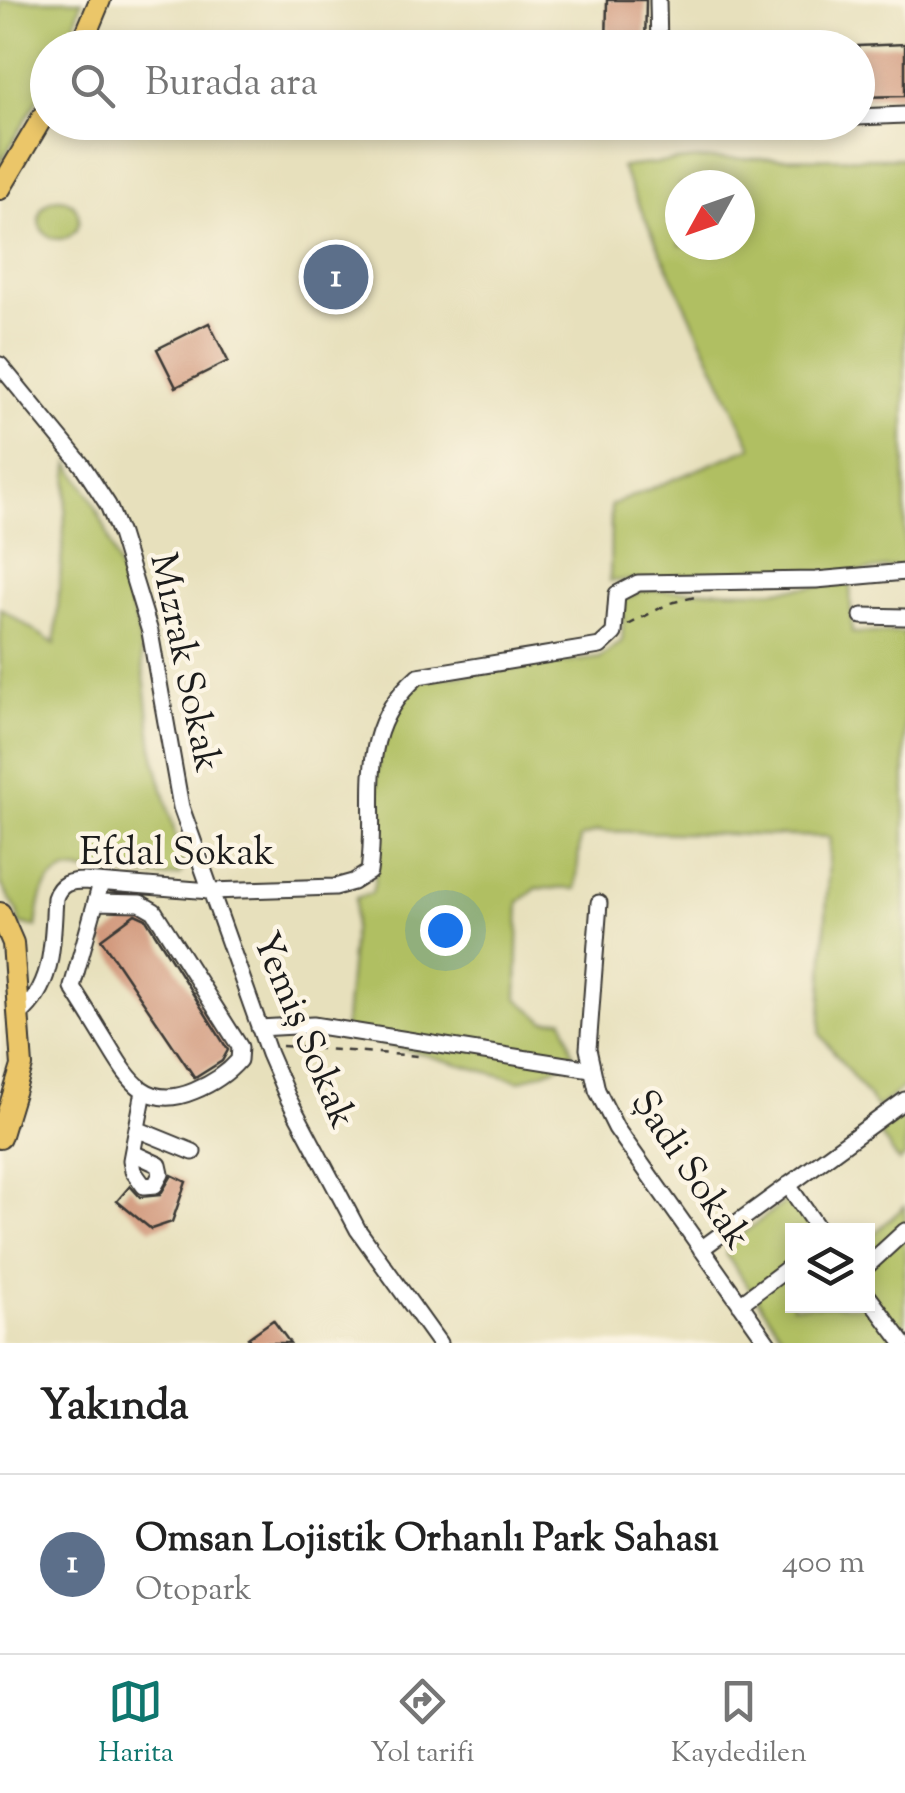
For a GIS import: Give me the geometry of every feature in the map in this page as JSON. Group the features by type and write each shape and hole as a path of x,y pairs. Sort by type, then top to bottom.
{"main road":[{"path":"88,30 100,0"},
{"path":"0,189 30,138"},
{"path":"0,914 13,944 22,1066 0,1138"}],"street":[{"path":"658,0 659,30"},
{"path":"875,116 905,115"},
{"name":"Mızrak Sokak","path":"0,364 100,491 120,534 150,632 174,780 210,891"},
{"path":"614,633 617,594 638,583 816,580 905,572"},
{"path":"862,616 905,616"},
{"name":"Efdal Sokak","path":"20,1014 47,978 58,889 73,881 210,891 335,887 354,882 369,872 371,776 376,744 387,716 406,687 418,676 600,646 614,633"},
{"path":"96,902 140,903 154,912 240,1047 236,1064 200,1088 174,1097 144,1091 127,1076 72,986 101,883"},
{"name":"Yemiş Sokak","path":"210,891 288,1098 338,1195 382,1266 439,1343"},
{"name":"Şadi Sokak","path":"599,903 588,1049 596,1090 616,1128 768,1343"},
{"path":"259,1028 312,1025 591,1068"},
{"path":"132,1153 144,1091"},
{"path":"701,1249 905,1100"},
{"path":"138,1130 193,1152"},
{"path":"788,1185 814,1223"},
{"path":"875,1258 905,1231"},
{"path":"740,1304 785,1270"},
{"path":"875,1305 903,1343"}],"path":[{"path":"614,633 670,603 706,594"}],"green space":[{"path":"0,0 82,0 73,30 30,30 30,112 0,164"},
{"path":"905,158 905,565 817,578 610,581 611,505 752,447 621,167 695,159"},
{"path":"59,199 73,205 79,219 73,233 59,239 45,233 39,219 45,205"},
{"path":"69,463 106,530 138,628 154,756 184,867 180,875 165,877 66,870 46,887 36,927 20,924 18,912 0,883 0,608 55,644"},
{"path":"850,583 852,633 905,633 905,1086 877,1108 820,1034 830,837 597,831 580,838 576,889 537,888 519,902 517,998 545,1021 563,1019 575,1060 520,1081 344,1033 356,898 372,893 375,879 375,799 382,746 403,700 422,680 600,658 622,641 624,599 644,590 766,591"},
{"path":"905,1113 905,1157 899,1162 879,1133"},
{"path":"793,1196 812,1223 785,1223 785,1313 875,1313 875,1233 905,1206 905,1343 788,1343 726,1255 727,1245"}],"building":[{"path":"607,0 646,0 645,30 606,30"},
{"path":"905,44 905,96 875,97 875,45"},
{"path":"209,323 228,361 176,387 157,349"},
{"path":"135,914 146,919 228,1050 222,1061 195,1078 101,939"},
{"path":"172,1175 186,1182 172,1222 151,1229 117,1201 130,1186 140,1197 160,1195"},
{"path":"273,1320 290,1343 252,1343 248,1338"}],"place":[{"name":"Omsan Lojistik Orhanlı Park Sahası","path":"336,277"}]}
